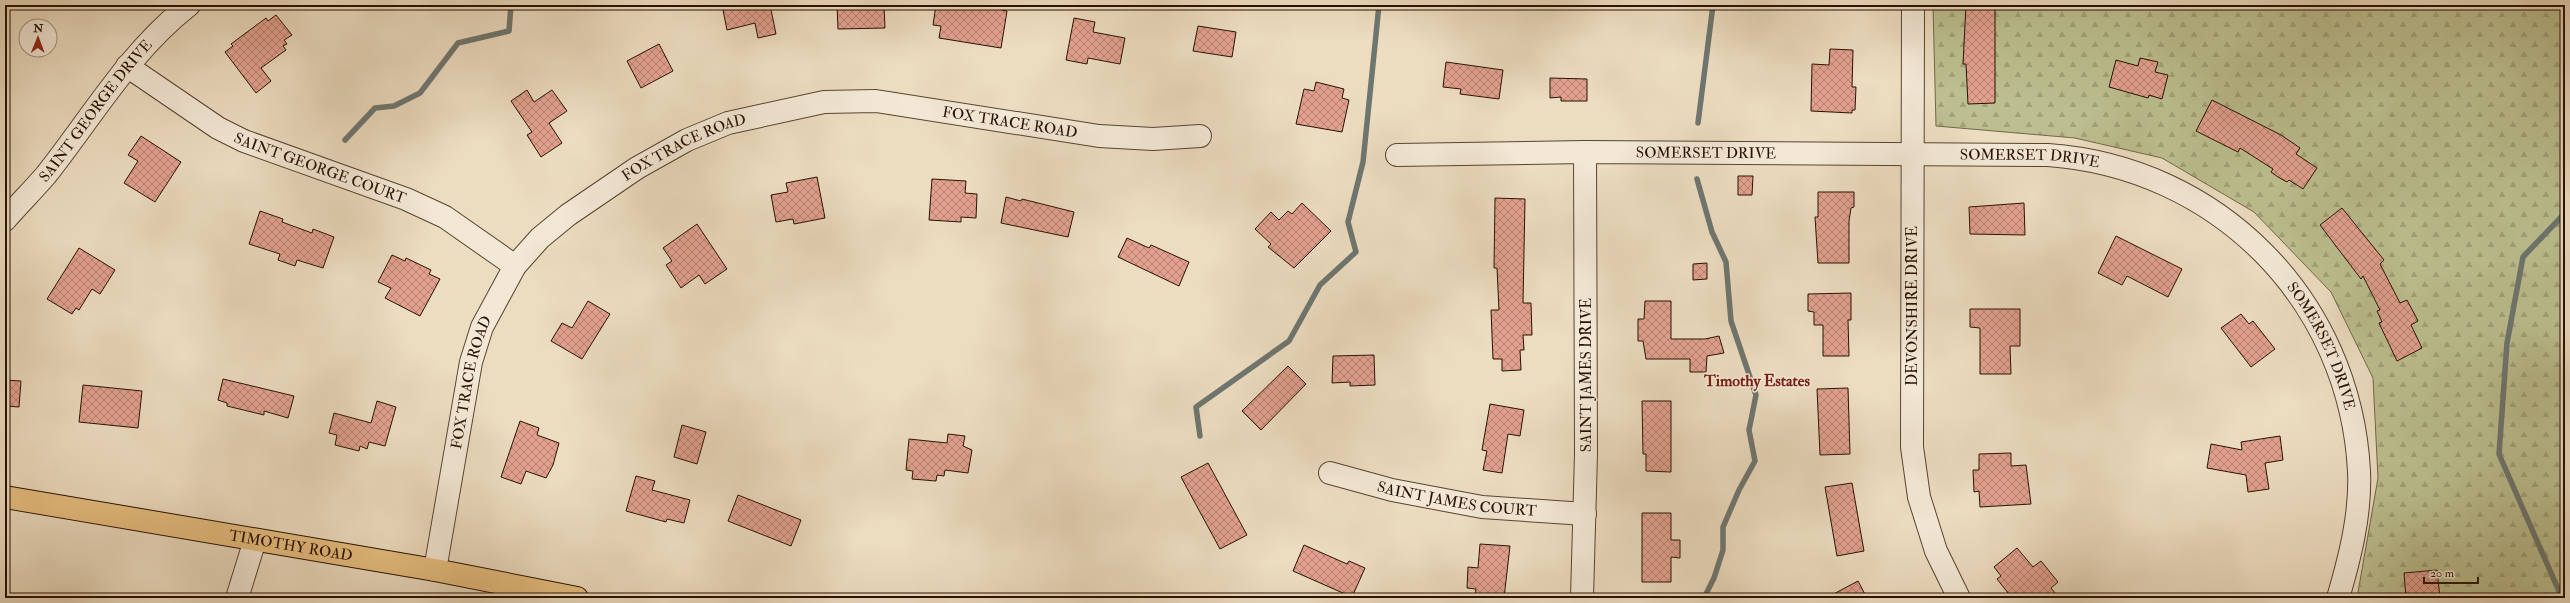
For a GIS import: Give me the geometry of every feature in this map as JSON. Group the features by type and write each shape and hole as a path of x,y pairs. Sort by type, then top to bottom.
{"main road":[{"name":"TIMOTHY ROAD","path":"5,497 434,570 577,598"}],"street":[{"name":"SAINT GEORGE DRIVE","path":"5,220 45,175 127,66 159,29 189,5"},
{"name":"DEVONSHIRE DRIVE","path":"1913,5 1912,447 1919,497 1934,544 1959,598"},
{"name":"SAINT GEORGE COURT","path":"127,66 218,128 244,141 406,199 445,217 515,266"},
{"name":"FOX TRACE ROAD","path":"434,570 470,362 482,326 515,266 540,238 568,215 637,168 687,140 728,122 774,111 824,102 876,101 1099,136 1153,139 1200,136"},
{"name":"SOMERSET DRIVE","path":"1396,154 1585,152 2048,154 2075,156 2132,170 2160,182 2203,205 2233,226 2284,273 2306,303 2336,362 2355,438 2359,471 2358,510 2338,598"},
{"name":"SAINT JAMES DRIVE","path":"1582,598 1585,514 1585,152"},
{"name":"SAINT JAMES COURT","path":"1330,473 1392,490 1475,505 1585,514"},
{"path":"237,598 255,540"}],"green space":[{"path":"1933,5 2565,5 2565,598 2357,598 2378,478 2373,378 2331,292 2254,212 2162,158 2075,138 1936,126"}],"building":[{"path":"722,5 770,5 776,34 758,38 755,23 727,30"},
{"path":"837,5 884,5 885,28 838,29"},
{"path":"936,5 993,5 993,8 1007,11 1001,48 939,38 941,26 933,25"},
{"path":"1966,5 1995,5 1995,103 1968,104 1966,64 1963,64"},
{"path":"276,15 292,35 284,40 287,44 283,46 286,50 261,68 271,81 256,93 225,52 233,46 231,44 266,18 268,21"},
{"path":"1074,18 1095,22 1093,32 1125,38 1120,64 1088,58 1087,64 1066,60"},
{"path":"1198,26 1236,32 1232,57 1193,51"},
{"path":"659,44 673,71 641,88 627,61"},
{"path":"1830,49 1853,50 1852,87 1856,87 1855,110 1852,110 1852,113 1811,111 1812,64 1829,65"},
{"path":"2140,58 2158,62 2155,72 2168,75 2162,99 2149,95 2148,98 2109,87 2116,60 2138,66"},
{"path":"1446,62 1503,70 1499,99 1460,94 1461,89 1443,87"},
{"path":"1550,78 1587,79 1587,101 1561,101 1561,97 1550,98"},
{"path":"1316,82 1344,89 1342,98 1349,100 1342,132 1296,124 1304,89 1314,91"},
{"path":"527,90 534,102 552,90 567,111 549,123 562,143 541,157 527,135 532,132 511,101"},
{"path":"2212,100 2281,135 2300,148 2296,154 2317,168 2303,189 2289,180 2287,182 2278,177 2271,172 2273,169 2240,148 2238,152 2196,131"},
{"path":"141,136 181,162 155,202 124,183 138,161 128,155"},
{"path":"1738,176 1753,176 1752,195 1738,195"},
{"path":"817,177 825,218 794,224 793,219 776,222 771,195 788,192 786,183"},
{"path":"932,179 966,181 965,193 977,194 976,218 961,217 961,222 929,220"},
{"path":"1818,192 1854,192 1854,207 1851,208 1849,221 1849,263 1818,263 1815,217 1818,217"},
{"path":"1006,197 1021,201 1022,199 1074,212 1068,237 1001,223"},
{"path":"1495,198 1525,199 1523,303 1531,303 1532,335 1523,335 1524,350 1520,350 1521,370 1502,371 1502,359 1493,359 1491,310 1499,310 1497,268 1494,268"},
{"path":"1302,203 1331,231 1294,268 1268,247 1271,244 1255,229 1271,212 1279,220 1288,211 1292,214"},
{"path":"2024,203 2025,235 1970,234 1969,207"},
{"path":"2342,208 2384,260 2380,264 2400,303 2407,300 2418,321 2411,325 2422,348 2397,361 2379,323 2382,322 2377,311 2380,310 2363,276 2361,279 2320,225"},
{"path":"260,211 283,219 282,222 312,233 313,229 334,237 323,268 297,260 295,266 278,260 280,254 249,244"},
{"path":"697,224 727,269 705,284 699,275 681,288 666,265 672,261 663,248"},
{"path":"2116,236 2182,269 2168,297 2127,276 2122,285 2098,273"},
{"path":"1127,238 1149,248 1151,245 1189,262 1179,286 1118,257"},
{"path":"79,248 115,270 100,294 92,289 79,310 76,308 72,314 47,299"},
{"path":"392,255 405,261 406,258 431,270 429,274 440,279 420,316 385,298 391,288 378,282"},
{"path":"1707,263 1707,279 1693,280 1693,264"},
{"path":"1851,293 1851,320 1848,320 1849,356 1823,356 1823,325 1814,325 1814,312 1808,311 1808,294"},
{"path":"588,301 610,314 582,359 551,341 562,323 572,328"},
{"path":"1645,301 1671,301 1671,339 1705,339 1719,336 1724,353 1707,356 1706,372 1690,372 1690,359 1646,359 1643,341 1638,341 1638,319 1644,319"},
{"path":"1970,309 2020,309 2020,346 2010,346 2011,374 1980,374 1980,328 1970,327"},
{"path":"2241,314 2249,324 2253,321 2275,349 2251,367 2221,328"},
{"path":"1374,355 1375,385 1350,386 1350,382 1332,383 1333,356"},
{"path":"1288,366 1306,384 1261,430 1242,411"},
{"path":"223,379 294,396 288,418 264,411 264,415 227,406 227,403 218,400"},
{"path":"5,380 21,381 19,407 5,406"},
{"path":"83,385 142,391 138,428 79,422"},
{"path":"1848,388 1850,454 1820,455 1817,389"},
{"path":"377,401 396,407 385,446 369,442 367,449 360,446 359,451 335,445 337,435 329,433 334,413 371,423"},
{"path":"1642,401 1671,401 1671,472 1646,471 1646,454 1643,454"},
{"path":"1490,404 1524,410 1520,436 1508,434 1502,473 1483,470 1487,451 1482,450"},
{"path":"520,421 539,428 537,435 559,443 553,465 546,478 526,471 521,484 501,477"},
{"path":"682,425 706,432 697,464 674,457"},
{"path":"948,434 965,436 963,446 972,450 968,473 945,470 944,476 937,475 936,481 912,479 913,471 906,470 909,439 947,443"},
{"path":"2280,436 2283,460 2265,463 2269,489 2248,492 2246,475 2207,468 2211,444 2242,450 2241,442"},
{"path":"2011,453 2011,466 2026,465 2031,504 1980,507 1979,491 1974,492 1973,470 1979,470 1979,454"},
{"path":"1208,463 1247,535 1220,549 1181,477"},
{"path":"636,476 655,481 652,490 690,500 684,523 667,519 666,522 626,511"},
{"path":"1852,483 1864,551 1837,556 1825,487"},
{"path":"738,495 801,520 791,546 728,521"},
{"path":"1642,513 1671,513 1671,540 1680,540 1680,558 1671,557 1671,582 1642,582"},
{"path":"1480,544 1510,546 1504,598 1475,598 1476,589 1467,588 1468,567 1478,568"},
{"path":"1304,545 1347,564 1349,561 1365,568 1352,597 1293,571"},
{"path":"2017,548 2033,567 2041,561 2058,582 2051,588 2059,598 2012,598 1997,579 2001,576 1994,567"},
{"path":"2437,570 2440,598 2406,598 2404,573"},
{"path":"1858,581 1867,598 1826,598"}],"waterway":[{"path":"345,140 375,108 394,106 420,93 458,43 509,31 511,5"},
{"path":"1200,436 1196,407 1289,341 1320,285 1356,252 1348,222 1363,162 1379,5"},
{"path":"1698,123 1713,5"},
{"path":"1697,179 1712,232 1726,262 1731,321 1756,395 1749,430 1755,461 1739,490 1723,527 1723,550 1714,578 1704,598"},
{"path":"2562,598 2499,454 2507,343 2523,257 2565,213"}],"district":[{"name":"Timothy Estates","path":"1757,380"}]}
